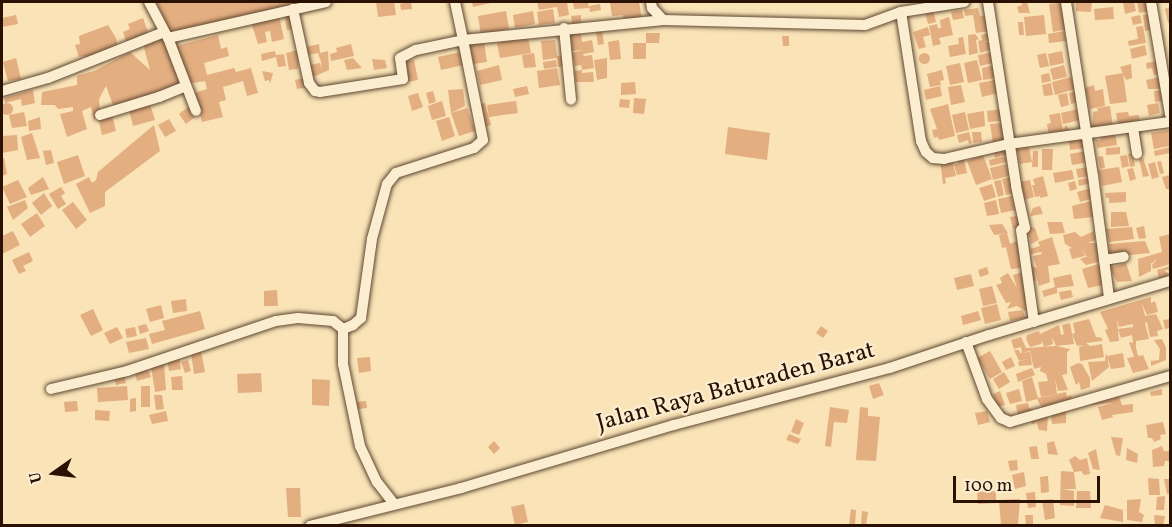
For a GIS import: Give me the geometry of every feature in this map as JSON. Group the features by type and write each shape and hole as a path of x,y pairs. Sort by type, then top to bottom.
{"street":[{"path":"149,2 166,35 196,111"},
{"path":"2,91 56,75 166,35 293,9 307,4 326,2"},
{"path":"343,328 353,325 361,318 372,239 387,184 396,173 474,148 483,140 455,2"},
{"path":"651,2 652,8 663,20"},
{"path":"293,9 309,82 315,91 320,92 403,79 400,58 416,50 463,40 564,28 663,20 865,25 901,12 964,2"},
{"path":"988,2 1009,144 1025,228 1021,230 1034,322"},
{"path":"1066,2 1108,298"},
{"path":"1151,2 1170,114"},
{"path":"901,12 914,99 926,152 933,158 944,159 1009,144 1170,122"},
{"path":"564,28 572,100"},
{"path":"100,115 159,98 186,86"},
{"path":"1133,128 1137,154"},
{"path":"1104,260 1124,257"},
{"name":"Jalan Raya Baturaden Barat","path":"310,525 461,488 674,424 890,368 966,342 1170,281"},
{"path":"51,389 127,371 276,321 298,318 333,321 343,328"},
{"path":"343,328 344,364 360,446 376,482 394,504"},
{"path":"966,342 987,399 1001,418 1010,422 1170,376"}],"building":[{"path":"302,2 303,5 169,33 157,3"},
{"path":"376,2 394,2 396,15 378,17"},
{"path":"411,2 412,9 401,10 400,4"},
{"path":"472,2 495,2 473,7"},
{"path":"537,2 567,2 569,15 559,17 557,7 539,10"},
{"path":"573,2 588,2 589,8 574,9"},
{"path":"639,2 642,19 624,21 623,15 612,16 610,3"},
{"path":"1021,2 1027,2 1030,13 1019,13 1017,7 1022,5"},
{"path":"1064,2 1068,29 1053,32 1049,4"},
{"path":"1076,2 1092,2 1091,12 1076,11"},
{"path":"1123,2 1134,2 1136,11 1125,14"},
{"path":"1137,2 1150,2 1151,11 1139,13"},
{"path":"600,4 601,10 590,12 589,6"},
{"path":"1113,7 1114,19 1095,20 1094,9"},
{"path":"1170,7 1170,23 1168,23 1165,9"},
{"path":"978,8 980,16 987,15 990,31 976,33 973,15 965,16 964,10"},
{"path":"553,9 555,23 539,25 537,12"},
{"path":"933,10 936,22 928,24 925,12"},
{"path":"962,10 964,18 953,20 951,12"},
{"path":"506,11 509,29 481,35 478,16"},
{"path":"533,11 535,24 515,28 513,15"},
{"path":"294,12 297,28 287,30 284,14"},
{"path":"1151,14 1153,30 1145,31 1143,15"},
{"path":"16,15 18,24 2,27 2,18"},
{"path":"279,15 284,39 272,42 270,31 265,32 267,42 258,44 251,22"},
{"path":"581,15 581,23 572,24 571,16"},
{"path":"1044,15 1046,34 1026,36 1024,17"},
{"path":"1140,15 1142,23 1133,25 1131,17"},
{"path":"949,17 953,35 939,38 941,44 933,46 929,26 937,24 938,28 941,28 940,20"},
{"path":"143,18 150,38 137,43 136,38 126,41 123,32 130,29 128,24"},
{"path":"1018,22 1023,22 1024,35 1019,35"},
{"path":"108,25 116,38 119,53 87,64 85,56 79,57 75,45 80,44 79,36"},
{"path":"1143,26 1146,43 1129,46 1128,41 1138,39 1136,27"},
{"path":"928,27 930,35 923,37 926,47 919,49 913,32"},
{"path":"602,31 604,44 598,45 596,32"},
{"path":"1064,31 1066,41 1049,43 1048,34"},
{"path":"581,33 582,42 592,40 594,52 583,54 584,56 592,55 594,68 582,70 581,65 575,66 572,53 583,50 572,51 570,34"},
{"path":"646,33 660,33 659,43 646,43"},
{"path":"990,33 991,40 984,42 991,42 993,49 980,53 978,41 982,40 981,35"},
{"path":"975,34 979,39 976,40 978,53 969,55 968,35"},
{"path":"218,35 221,49 227,47 229,56 204,63 207,75 234,68 236,72 251,68 258,93 247,96 243,81 223,87 226,100 219,102 223,117 202,122 194,93 207,89 205,81 188,84 176,46"},
{"path":"782,36 789,36 789,46 783,46"},
{"path":"164,37 181,86 114,108 106,86 99,99 100,112 94,120 91,107 82,111 87,129 67,137 60,114 73,111 73,107 58,109 55,105 41,105 42,92 77,85 77,76 94,71 130,52 150,70 143,44"},
{"path":"528,37 531,53 500,58 497,43"},
{"path":"963,37 966,54 950,57 948,46 959,44 958,38"},
{"path":"555,40 557,56 565,55 566,66 558,67 557,58 543,60 541,41"},
{"path":"619,40 621,59 610,60 608,42"},
{"path":"484,42 487,62 473,64 470,44"},
{"path":"633,43 646,43 646,59 633,59"},
{"path":"319,44 320,53 328,51 329,70 313,77 310,65 320,63 322,69 321,62 318,53 308,55 306,47"},
{"path":"351,44 354,56 331,61 330,54 337,52 336,48"},
{"path":"1145,45 1147,55 1132,59 1130,49"},
{"path":"298,50 298,69 289,70 286,53"},
{"path":"275,51 276,55 284,54 286,66 278,67 276,57 262,61 261,54"},
{"path":"1062,51 1064,63 1050,66 1048,54"},
{"path":"461,52 463,65 441,70 438,57"},
{"path":"924,52 930,58 924,64 918,58"},
{"path":"993,52 993,63 980,66 978,55"},
{"path":"534,53 536,67 524,68 522,55"},
{"path":"1046,53 1049,66 1040,68 1037,55"},
{"path":"16,58 21,79 8,81 3,62"},
{"path":"353,58 362,68 347,70 344,60"},
{"path":"607,58 607,78 597,80 594,60"},
{"path":"372,59 385,60 387,68 374,70"},
{"path":"414,60 418,80 407,82 403,62"},
{"path":"556,60 557,67 544,69 543,62"},
{"path":"977,60 982,80 968,83 964,63"},
{"path":"1158,61 1160,74 1154,75 1152,68 1147,69 1146,63"},
{"path":"960,63 964,82 950,85 946,66"},
{"path":"1131,64 1132,78 1126,80 1120,67"},
{"path":"499,65 502,80 480,85 477,71"},
{"path":"995,65 997,78 983,80 982,68"},
{"path":"1064,65 1067,77 1053,80 1050,69"},
{"path":"557,68 560,85 539,88 537,71"},
{"path":"582,70 582,73 593,72 594,82 576,82 574,71"},
{"path":"942,70 944,80 940,81 941,85 930,87 927,74"},
{"path":"262,71 273,73 270,84 269,80 265,81"},
{"path":"1049,73 1051,81 1042,83 1041,75"},
{"path":"1123,73 1127,102 1110,104 1105,76"},
{"path":"307,77 309,87 297,89 295,80"},
{"path":"1071,77 1075,89 1055,95 1052,82"},
{"path":"1160,77 1162,89 1148,89 1146,80"},
{"path":"995,80 998,93 982,97 979,83"},
{"path":"635,82 636,94 621,95 621,83"},
{"path":"1051,83 1053,95 1044,96 1042,85"},
{"path":"961,85 965,102 951,105 948,87"},
{"path":"1094,85 1095,91 1103,89 1105,106 1090,109 1085,88"},
{"path":"527,86 529,94 515,97 513,89"},
{"path":"940,86 942,96 926,100 924,90"},
{"path":"463,89 465,106 451,113 448,90"},
{"path":"33,90 35,103 22,106 21,99 5,103 4,98"},
{"path":"1163,90 1164,101 1155,102 1154,91"},
{"path":"433,91 436,102 429,104 426,93"},
{"path":"1077,91 1080,102 1071,104 1069,93"},
{"path":"418,93 423,107 412,111 408,96"},
{"path":"1067,93 1069,105 1061,107 1058,95"},
{"path":"634,98 646,99 644,114 633,113"},
{"path":"620,99 630,100 629,108 619,107"},
{"path":"442,101 446,116 432,120 428,106"},
{"path":"516,101 518,113 489,117 487,105"},
{"path":"9,103 13,109 9,115 5,115 1,107"},
{"path":"485,103 491,125 482,128 475,106"},
{"path":"1158,103 1160,113 1149,116 1147,105"},
{"path":"150,104 155,120 133,126 129,110"},
{"path":"948,104 955,136 939,140 938,137 934,138 932,130 937,129 930,109"},
{"path":"1110,106 1113,128 1093,129 1093,112 1098,111 1097,108"},
{"path":"188,107 195,117 186,124 179,114"},
{"path":"467,108 475,131 459,136 451,113"},
{"path":"1001,109 1003,121 988,122 987,111"},
{"path":"1078,109 1080,120 1063,124 1061,113"},
{"path":"984,111 985,126 970,129 967,114"},
{"path":"24,112 27,126 12,128 9,115"},
{"path":"965,112 969,130 956,133 952,115"},
{"path":"1128,112 1129,116 1139,115 1140,124 1118,126 1116,113"},
{"path":"1060,113 1063,130 1066,125 1071,132 1049,136 1047,124 1051,123 1049,115"},
{"path":"112,115 116,131 102,135 98,118"},
{"path":"40,117 41,129 29,131 28,121"},
{"path":"449,117 455,136 442,141 436,121"},
{"path":"169,119 176,131 165,137 158,125"},
{"path":"1003,123 1006,141 993,143 990,124"},
{"path":"154,125 160,151 105,192 105,206 90,213 76,184 89,177 92,183 96,180 98,172"},
{"path":"728,127 770,133 767,160 725,154"},
{"path":"1169,130 1170,146 1154,149 1151,133"},
{"path":"969,132 972,143 969,144 968,140 959,143 957,135"},
{"path":"972,132 981,132 982,142 973,143"},
{"path":"1115,132 1117,145 1097,148 1096,140 1101,140 1100,135"},
{"path":"32,133 40,158 27,160 21,137"},
{"path":"17,135 18,150 2,153 2,136"},
{"path":"1084,139 1085,148 1070,150 1069,141"},
{"path":"1007,145 1010,154 995,158 993,149"},
{"path":"1029,147 1032,162 1020,164 1017,149"},
{"path":"1120,147 1120,154 1106,155 1106,148"},
{"path":"1170,147 1170,153 1155,156 1154,151"},
{"path":"1042,149 1053,149 1052,170 1042,170"},
{"path":"51,150 54,163 46,165 43,151"},
{"path":"1033,151 1038,151 1038,167 1032,167"},
{"path":"1087,151 1089,162 1072,165 1070,154"},
{"path":"1128,154 1133,154 1135,166 1130,167"},
{"path":"78,155 85,176 64,184 57,162"},
{"path":"963,155 967,173 957,175 954,164 958,164 956,157"},
{"path":"983,155 992,179 976,185 967,161"},
{"path":"1127,155 1129,166 1122,168 1120,156"},
{"path":"1005,156 1007,162 990,166 989,160"},
{"path":"1103,156 1105,168 1100,169 1098,157"},
{"path":"2,158 4,158 7,174 2,176"},
{"path":"952,158 956,176 945,178 946,183 943,184 940,160"},
{"path":"1143,158 1149,176 1143,177 1139,159"},
{"path":"1161,161 1164,173 1160,174 1157,162"},
{"path":"1155,162 1159,177 1152,179 1148,164"},
{"path":"1006,164 1009,176 993,180 990,168"},
{"path":"1089,167 1090,176 1078,178 1076,169"},
{"path":"1119,167 1122,182 1102,186 1099,170"},
{"path":"1133,168 1136,179 1130,181 1127,169"},
{"path":"1072,170 1074,179 1055,183 1053,173"},
{"path":"1170,175 1170,189 1166,189 1162,177"},
{"path":"1043,176 1048,196 1035,197 1033,179"},
{"path":"43,177 49,189 31,195 28,188"},
{"path":"1012,177 1015,193 1006,195 1002,179"},
{"path":"1091,177 1092,183 1079,186 1078,180"},
{"path":"18,180 27,197 10,204 2,187"},
{"path":"1001,180 1004,195 998,197 994,181"},
{"path":"1030,180 1034,197 1023,200 1019,182"},
{"path":"1075,181 1077,189 1070,191 1068,183"},
{"path":"992,184 996,197 984,201 979,188"},
{"path":"61,187 65,193 61,196 66,204 58,209 49,194"},
{"path":"1092,188 1094,198 1080,202 1077,192"},
{"path":"1126,192 1126,202 1109,203 1109,198 1106,198 1105,193"},
{"path":"44,193 52,206 41,215 32,203"},
{"path":"1012,196 1015,210 1001,213 998,199"},
{"path":"25,200 28,208 13,220 7,207"},
{"path":"996,200 999,214 987,216 984,203"},
{"path":"1091,201 1094,217 1074,219 1072,206"},
{"path":"73,202 87,220 76,229 62,210"},
{"path":"1040,206 1043,214 1030,216 1033,208"},
{"path":"1111,212 1126,212 1129,226 1111,227"},
{"path":"37,213 45,226 30,237 21,224"},
{"path":"1022,215 1024,227 1013,229 1010,217"},
{"path":"1047,222 1062,222 1065,233 1050,234"},
{"path":"1002,224 1008,233 994,235 989,225"},
{"path":"1027,226 1035,228 1039,240 1031,244"},
{"path":"1144,226 1146,238 1139,239 1136,228"},
{"path":"1132,227 1134,239 1109,242 1106,229"},
{"path":"13,231 20,245 2,254 2,236"},
{"path":"1094,231 1095,240 1088,243 1100,243 1102,261 1086,265 1080,259 1088,256 1082,248 1085,256 1072,259 1069,249 1072,248 1065,244 1063,235 1075,232 1081,237"},
{"path":"1007,233 1010,244 1017,241 1021,268 1011,269 1006,247 1002,248 999,235"},
{"path":"1170,234 1170,264 1153,269 1152,265 1155,262 1151,263 1151,271 1139,277 1138,259 1162,252 1159,237"},
{"path":"1052,237 1060,264 1048,266 1050,282 1039,286 1035,271 1036,281 1029,282 1026,259 1031,257 1032,266 1037,268 1033,256 1042,254 1041,252 1031,254 1030,249 1040,246 1038,242"},
{"path":"1145,241 1150,253 1111,257 1109,244"},
{"path":"29,252 33,261 23,266 26,271 19,274 12,260"},
{"path":"1126,263 1132,281 1117,282 1110,268"},
{"path":"1099,264 1103,285 1088,288 1082,269"},
{"path":"1170,266 1170,270 1164,270 1170,275 1159,278 1157,270"},
{"path":"987,267 989,274 980,277 978,270"},
{"path":"1026,271 1029,299 1026,301 1026,307 1032,309 1025,311 1017,306 1007,309 1011,302 1006,303 996,285 1002,283 1000,278 1008,273 1017,288 1013,275"},
{"path":"971,274 974,286 957,290 954,278"},
{"path":"1071,274 1074,286 1057,288 1057,293 1044,297 1042,291 1055,287 1053,278"},
{"path":"992,286 997,303 983,306 979,289"},
{"path":"277,290 278,306 264,306 264,291"},
{"path":"1071,290 1073,297 1061,300 1059,292"},
{"path":"1151,297 1151,303 1155,301 1158,312 1147,315 1142,304 1145,316 1156,314 1163,329 1157,331 1158,336 1150,337 1147,322 1145,323 1149,339 1136,341 1136,348 1138,356 1143,355 1149,369 1133,373 1127,358 1134,357 1129,342 1133,343 1132,335 1121,338 1118,329 1133,327 1133,324 1119,327 1117,319 1119,341 1110,342 1105,330 1108,329 1100,312"},
{"path":"186,299 187,311 173,313 171,301"},
{"path":"997,304 1001,320 985,324 981,308"},
{"path":"161,305 164,318 150,322 146,309"},
{"path":"93,309 103,330 91,336 80,315"},
{"path":"1023,310 1025,318 1010,321 1008,312"},
{"path":"200,311 205,329 152,344 149,334 165,330 162,321"},
{"path":"978,311 981,320 963,325 961,316"},
{"path":"1089,319 1096,337 1102,338 1102,341 1086,343 1090,346 1085,347 1102,344 1104,357 1080,361 1079,347 1085,345 1077,346 1072,334 1075,333 1073,323"},
{"path":"1170,319 1170,328 1165,329 1163,320"},
{"path":"1070,323 1074,344 1056,346 1070,349 1067,353 1067,374 1056,376 1062,375 1068,390 1058,391 1055,379 1057,394 1041,397 1038,382 1048,381 1046,374 1040,371 1041,367 1034,369 1030,351 1022,353 1021,347 1014,349 1011,340 1021,337 1026,348 1044,347 1042,341 1041,344 1030,347 1026,339 1027,335 1039,331 1040,334 1059,325 1061,335 1064,334 1062,325"},
{"path":"146,324 149,331 140,334 138,326"},
{"path":"821,326 828,331 823,338 816,333"},
{"path":"117,327 123,338 110,344 104,333"},
{"path":"135,327 137,336 127,338 125,329"},
{"path":"146,338 149,349 129,353 126,342"},
{"path":"1162,339 1166,348 1166,360 1151,366 1151,361 1159,360 1160,349 1154,340"},
{"path":"1014,350 1019,350 1020,353 1030,352 1032,365 1019,366 1018,362 1027,359 1019,361"},
{"path":"201,351 205,372 194,374 191,352"},
{"path":"990,351 1002,372 990,379 977,358"},
{"path":"1106,353 1109,367 1092,381 1088,362 1105,361"},
{"path":"1123,353 1125,367 1111,369 1107,356"},
{"path":"179,356 181,369 169,371 167,358"},
{"path":"370,357 371,371 359,373 357,358"},
{"path":"1011,357 1015,366 1006,370 1002,362"},
{"path":"188,360 191,371 185,373 181,362"},
{"path":"1078,363 1082,364 1090,378 1090,387 1081,390 1079,382 1076,385 1070,367"},
{"path":"164,364 166,390 155,392 151,366"},
{"path":"147,366 151,377 137,381 134,371"},
{"path":"1032,368 1035,375 1018,382 1016,374"},
{"path":"1004,372 1010,382 999,389 993,379"},
{"path":"261,373 262,392 238,393 237,374"},
{"path":"124,374 126,383 116,385 114,376"},
{"path":"182,376 183,390 172,390 171,377"},
{"path":"1032,377 1038,398 1066,392 1067,397 1071,395 1073,403 1042,408 1037,399 1026,402 1022,381"},
{"path":"312,379 330,380 329,406 312,405"},
{"path":"879,383 884,395 873,399 869,386"},
{"path":"127,386 128,400 98,402 97,388"},
{"path":"141,386 150,386 150,407 141,407"},
{"path":"1019,389 1022,401 1010,404 1006,393"},
{"path":"1162,389 1162,395 1151,396 1150,392"},
{"path":"1000,391 1005,405 997,407 993,394"},
{"path":"1117,393 1122,405 1133,404 1133,412 1112,415 1113,417 1102,420 1098,407 1113,403 1091,405 1091,401"},
{"path":"154,395 162,395 164,409 156,410"},
{"path":"136,398 136,411 130,412 130,399"},
{"path":"77,401 78,411 65,412 64,402"},
{"path":"366,401 367,408 358,409 357,402"},
{"path":"1028,403 1029,408 1035,410 1018,417 1016,405"},
{"path":"830,407 849,410 847,423 834,422 831,447 825,446"},
{"path":"860,407 868,408 868,416 880,417 876,461 856,460"},
{"path":"95,410 110,411 109,421 95,420"},
{"path":"166,411 168,421 152,424 149,415"},
{"path":"987,411 990,422 978,425 975,413"},
{"path":"1066,411 1066,423 1052,424 1051,414"},
{"path":"1048,416 1047,431 1039,430 1035,418 1036,423 1032,424 1030,417"},
{"path":"796,419 804,423 799,435 791,432"},
{"path":"1163,422 1166,434 1160,435 1161,439 1154,442 1152,438 1148,438 1146,425"},
{"path":"789,434 801,439 798,444 786,440"},
{"path":"1111,437 1123,438 1120,456 1116,455"},
{"path":"494,441 500,448 494,454 488,447"},
{"path":"1054,441 1058,455 1048,454 1047,443"},
{"path":"1037,446 1039,459 1031,459 1029,447"},
{"path":"1162,446 1164,451 1169,451 1170,461 1165,461 1164,466 1153,467 1152,450"},
{"path":"1127,448 1138,454 1137,463 1126,460"},
{"path":"1096,449 1100,470 1093,469 1088,453"},
{"path":"1075,456 1080,460 1087,458 1090,474 1084,475 1081,471 1074,472 1069,460"},
{"path":"1017,460 1018,470 1010,471 1008,461"},
{"path":"1061,471 1074,472 1076,489 1062,489 1074,491 1074,506 1060,505"},
{"path":"1024,472 1026,486 1015,489 1012,475"},
{"path":"1048,476 1049,492 1041,493 1040,477"},
{"path":"1148,478 1159,479 1160,495 1149,495"},
{"path":"1164,479 1170,479 1170,494 1167,494"},
{"path":"286,488 300,488 301,517 288,517"},
{"path":"996,491 996,503 978,504 977,492"},
{"path":"1077,491 1090,491 1091,508 1076,508"},
{"path":"1035,492 1036,507 1028,508 1026,493"},
{"path":"1165,496 1164,510 1156,510 1157,497"},
{"path":"1020,499 1018,525 1001,525 999,500"},
{"path":"1053,499 1055,518 1045,520 1042,500"},
{"path":"1141,499 1139,512 1144,515 1142,522 1127,520 1127,500"},
{"path":"524,504 528,522 515,525 511,507"},
{"path":"1105,505 1123,510 1123,522 1100,518"},
{"path":"851,509 856,510 855,525 849,525"},
{"path":"862,511 868,512 866,525 861,525"},
{"path":"1025,515 1033,515 1033,525 1026,525"},
{"path":"1154,515 1165,516 1163,525 1155,525"}]}
